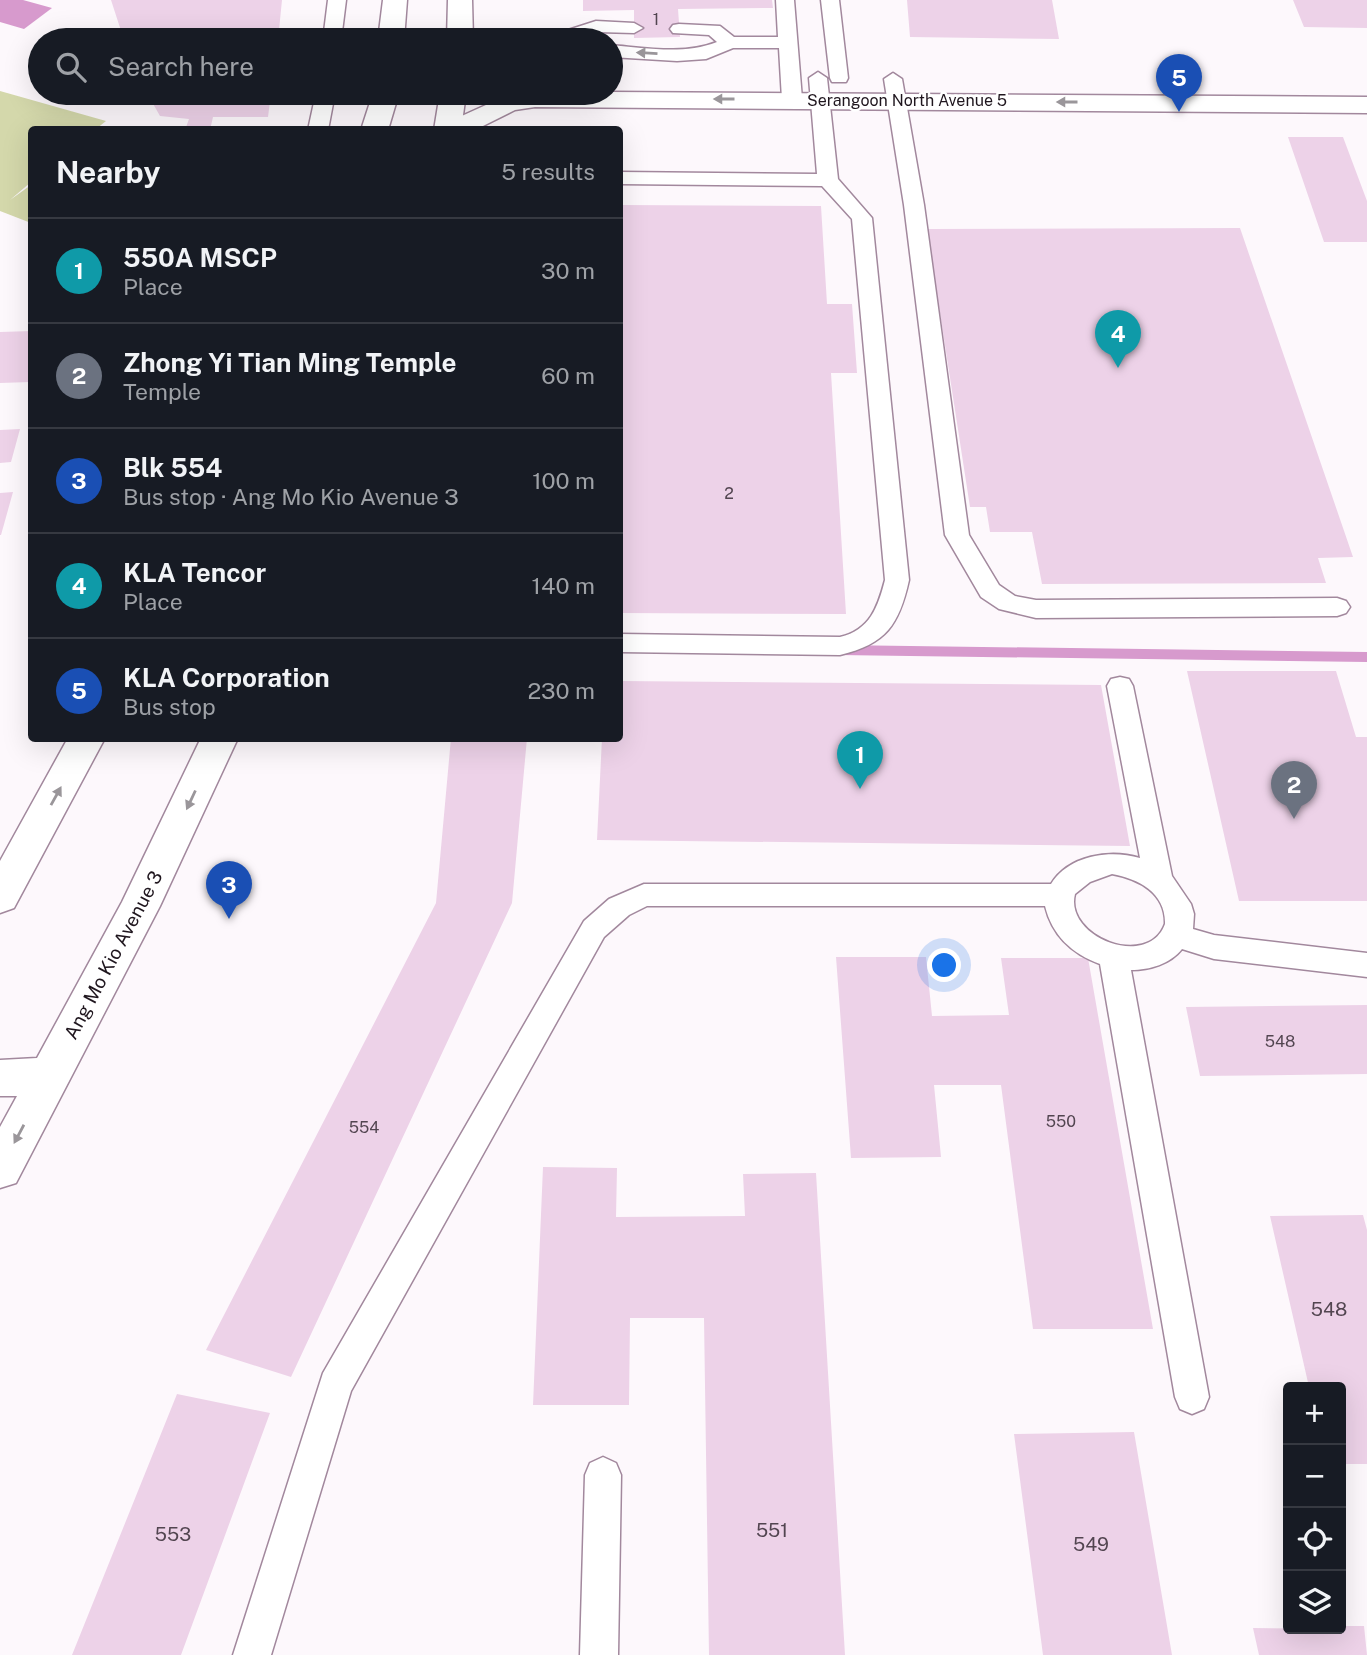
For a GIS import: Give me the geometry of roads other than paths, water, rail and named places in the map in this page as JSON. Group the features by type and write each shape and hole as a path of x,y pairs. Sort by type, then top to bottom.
{"main road":[{"path":"392,28 395,0"},
{"path":"460,0 460,28"},
{"name":"Serangoon North Avenue 5","path":"623,81 791,89"},
{"name":"Serangoon North Avenue 5","path":"623,96 791,89 826,85 894,90 1367,105"},
{"name":"Serangoon North Avenue 5","path":"894,90 1367,89"},
{"path":"375,126 382,105"},
{"path":"448,126 451,105"},
{"name":"Serangoon North Avenue 5","path":"461,126 504,105"},
{"path":"0,897 86,742"},
{"name":"Ang Mo Kio Avenue 3","path":"0,1169 140,906 218,742"},
{"path":"0,1078 29,1079 52,1071"}],"lane":[{"path":"334,28 337,0"},
{"path":"785,0 791,89"},
{"path":"623,643 840,646 860,643 876,631 891,608 897,580 862,218 828,180 826,85 830,0"},
{"path":"590,28 634,27"},
{"path":"679,29 713,30 730,43"},
{"path":"623,52 677,55 706,53 730,43 788,42"},
{"path":"894,90 911,184 957,535 990,591 1008,603 1036,609 1337,607"},
{"path":"318,126 322,105"},
{"path":"623,178 828,180"},
{"path":"1121,686 1158,879"},
{"path":"1112,863 1137,868 1158,879 1174,897 1181,916 1176,935 1162,950 1140,958 1114,958 1090,949 1071,934 1060,915 1060,895 1071,878 1089,867 1112,863"},
{"path":"252,1655 335,1385 594,929 619,907 644,895 1060,895"},
{"path":"1176,935 1214,947 1367,965"},
{"path":"1114,958 1192,1397"},
{"path":"599,1655 603,1475"}],"waterway":[{"path":"838,650 1367,657"}],"place":[{"name":"KLA Corporation","path":"1179,112"},
{"name":"KLA Tencor","path":"1118,368"},
{"name":"550A MSCP","path":"860,789"},
{"name":"Zhong Yi Tian Ming Temple","path":"1294,819"},
{"name":"Blk 554","path":"229,919"}]}
